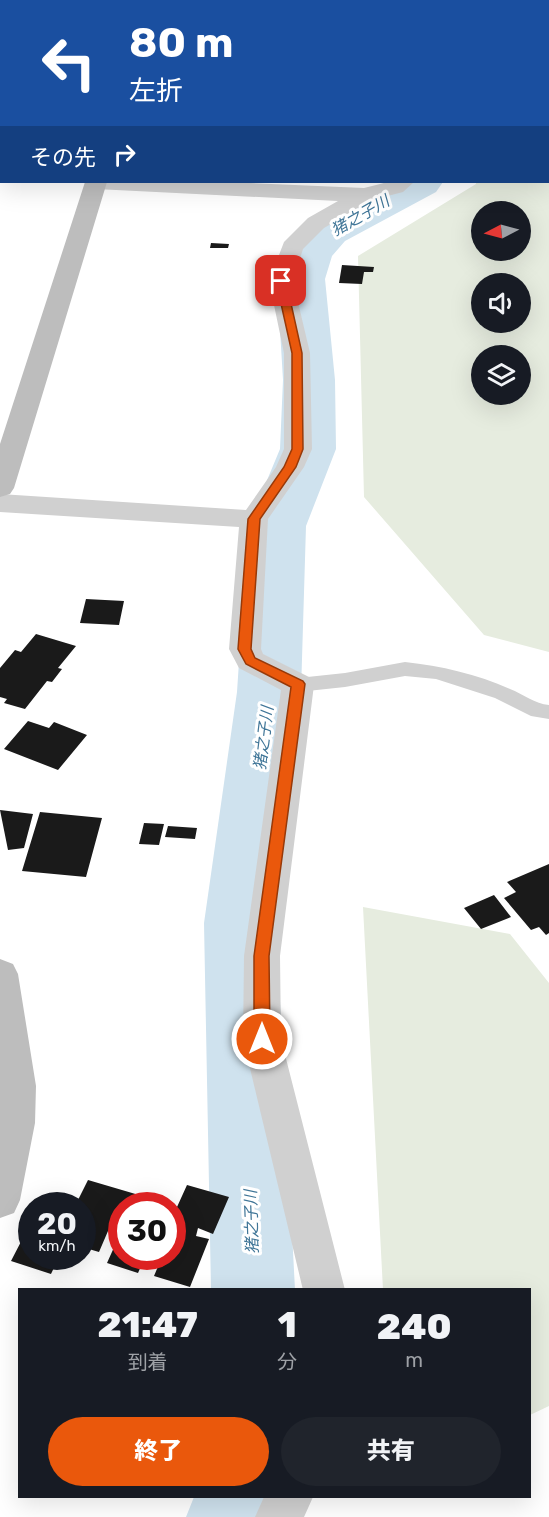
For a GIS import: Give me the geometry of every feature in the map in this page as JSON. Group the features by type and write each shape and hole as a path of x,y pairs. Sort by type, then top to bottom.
{"street":[{"path":"0,488 96,183"},
{"path":"117,183 364,195"},
{"path":"324,1288 262,1039 262,956 277,674 245,649 254,519 290,467 298,449 297,353 281,281 292,247 316,223 364,195 395,187 401,183"},
{"path":"0,503 254,519"},
{"path":"0,975 9,1088 15,1123 0,1200"},
{"path":"278,1517 289,1498"}],"lane":[{"path":"277,674 345,680 405,669 438,672 502,693 538,711 549,712"}],"shaded area":[{"path":"476,183 549,183 549,652 484,635 364,497 358,256"},
{"path":"363,907 510,934 549,983 549,1406 531,1415 531,1288 383,1288"}],"building":[{"path":"211,243 229,244 228,248 210,248"},
{"path":"342,265 374,267 373,272 364,272 362,284 339,283"},
{"path":"86,599 124,601 119,625 80,623"},
{"path":"36,634 76,646 58,668 62,669 52,682 47,681 25,709 4,703 7,699 0,697 0,668 15,650 21,652"},
{"path":"28,721 49,728 54,722 87,735 58,770 4,749"},
{"path":"0,810 33,814 24,848 8,850"},
{"path":"40,812 102,818 86,877 22,871"},
{"path":"144,823 164,824 159,845 139,844"},
{"path":"168,826 197,828 195,839 165,837"},
{"path":"549,864 549,933 546,935 539,927 531,930 504,898 516,892 507,882"},
{"path":"494,895 511,917 481,929 464,908"},
{"path":"88,1180 129,1192 108,1192 108,1231 99,1252 96,1251 96,1192 82,1192"},
{"path":"187,1185 229,1197 213,1234 198,1228 196,1236 209,1239 190,1287 154,1276 157,1270 186,1270 186,1192 184,1192"},
{"path":"18,1247 18,1263 11,1261"},
{"path":"39,1270 53,1270 51,1274"}],"waterway":[{"name":"猪之子川","path":"253,1288 240,923 269,692 277,526 308,449 309,380 301,279 309,254 328,231 418,183"},
{"name":"猪之子川","path":"232,1517 241,1498"}],"route":[{"path":"262,1039 262,956 298,684 250,661 245,649 254,519 290,467 298,449 297,353 281,281"}]}
